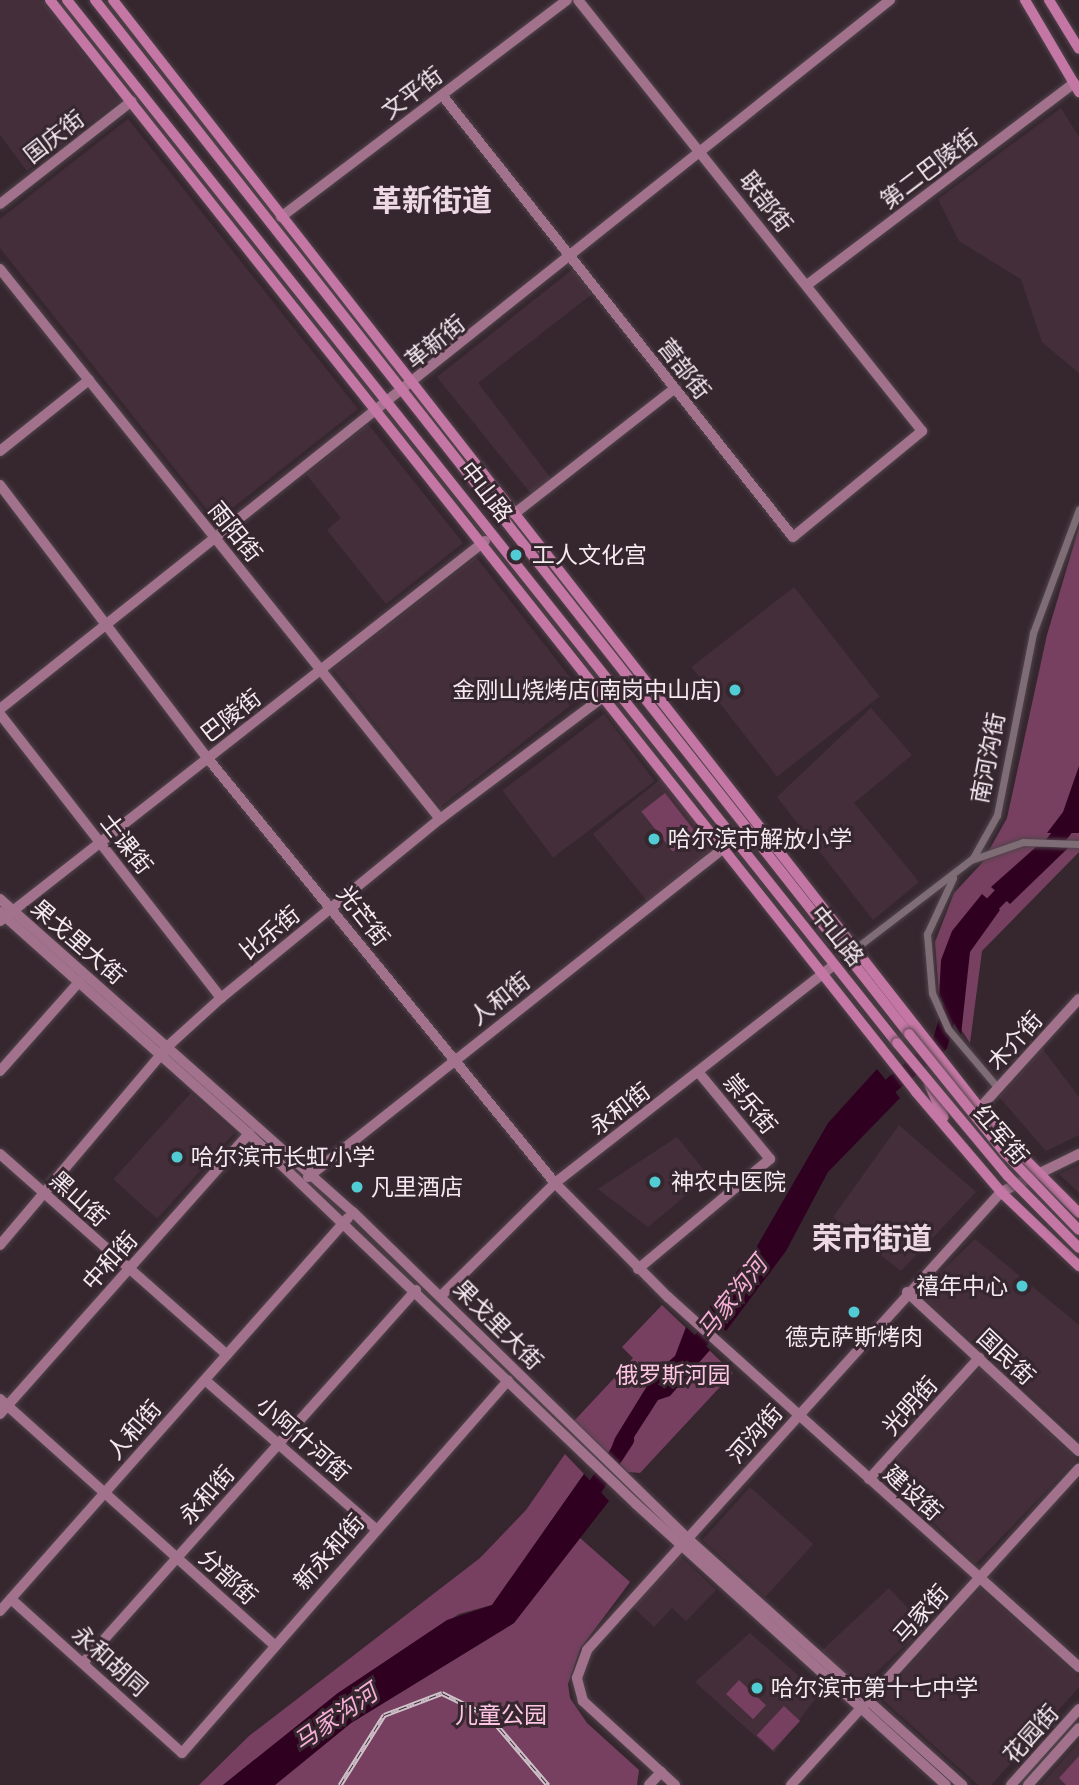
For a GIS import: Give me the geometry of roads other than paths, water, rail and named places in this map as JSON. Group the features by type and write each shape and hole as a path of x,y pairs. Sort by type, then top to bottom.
{"main road":[{"path":"50,0 384,406"},
{"name":"中山路","path":"67,0 384,406 897,1043"},
{"name":"中山路","path":"94,0 407,389 914,1030"},
{"path":"113,0 281,217 407,389 514,514 851,952"},
{"path":"1025,0 1076,87"},
{"path":"1049,0 1079,49"},
{"name":"红军街","path":"384,406 485,541 916,1092 1001,1192 1079,1266"},
{"name":"红军街","path":"914,1030 943,1069 1079,1230"},
{"name":"红军街","path":"897,1043 928,1082 1079,1248"},
{"name":"红军街","path":"943,1069 1038,1174 1079,1213"},
{"path":"928,1082 950,1129"}],"street":[{"name":"文平街","path":"281,217 567,0"},
{"name":"联部街","path":"578,0 922,431"},
{"name":"革新街","path":"0,712 890,0"},
{"name":"第二巴陵街","path":"807,285 1076,87"},
{"name":"营部街","path":"442,95 793,537 922,431"},
{"name":"国庆街","path":"0,204 132,101"},
{"name":"雨阳街","path":"0,269 440,819"},
{"path":"0,450 89,380"},
{"path":"514,514 675,388"},
{"name":"光芒街","path":"0,485 207,758 332,907 451,1061 555,1183 638,1269 722,1347"},
{"name":"南河沟街","path":"851,952 973,858 997,815 1033,633 1079,509"},
{"name":"巴陵街","path":"5,915 485,541"},
{"name":"比乐街","path":"0,1245 168,1046 221,998 440,819 606,695"},
{"name":"士课街","path":"0,712 221,998"},
{"path":"998,1088 948,1030 926,965 933,911 946,885 973,858 1008,845 1052,840 1079,844"},
{"name":"人和街","path":"302,1183 451,1061 724,848"},
{"name":"果戈里大街","path":"0,899 5,915 302,1183 566,1436 626,1486"},
{"name":"果戈里大街","path":"5,915 168,1046 353,1212 572,1426 626,1486 864,1705 946,1785"},
{"name":"永和街","path":"441,1296 555,1183 700,1074 833,966"},
{"path":"0,1071 79,982"},
{"name":"木介街","path":"980,1108 1078,1001"},
{"name":"崇乐街","path":"638,1269 770,1159 700,1074"},
{"name":"中和街","path":"2,1406 129,1269 248,1134"},
{"name":"黑山街","path":"0,1154 227,1355"},
{"name":"河沟街","path":"675,1785 583,1701 577,1678 587,1650 907,1292 1001,1192 1079,1154"},
{"name":"人和街","path":"0,1611 353,1212"},
{"name":"永和街","path":"83,1663 416,1290"},
{"name":"国民街","path":"907,1292 1079,1451"},
{"name":"建设街","path":"722,1347 1079,1667"},
{"name":"光明街","path":"869,1479 979,1358"},
{"name":"小阿什河街","path":"205,1380 376,1529"},
{"name":"新永和街","path":"182,1753 273,1644 508,1380"},
{"name":"分部街","path":"2,1406 105,1492 273,1644"},
{"name":"马家街","path":"791,1785 1079,1469"},
{"name":"永和胡同","path":"11,1599 182,1753"},
{"name":"果戈里大街","path":"864,1705 962,1785"},
{"name":"花园街","path":"1011,1785 1079,1709"},
{"name":"花园街","path":"1028,1785 1079,1728"},
{"path":"649,1785 661,1772"}],"water":[{"path":"1079,766 1079,833 1047,833 1063,812"},
{"path":"1036,847 1068,848 1010,904 991,887"},
{"path":"982,894 1000,910 970,952 961,1035 939,996 941,960 952,931"},
{"path":"877,1069 900,1098 828,1172 786,1251 726,1331 705,1312 756,1248 828,1123"},
{"path":"686,1327 710,1350 670,1396 658,1400 618,1462 609,1454 615,1438 655,1373 675,1356"},
{"path":"584,1474 609,1501 514,1623 351,1723 275,1785 223,1785 338,1693 447,1620 492,1605"}],"waterway":[{"name":"马家沟河","path":"1044,855 1079,811"},
{"name":"马家沟河","path":"978,919 1014,882"},
{"name":"马家沟河","path":"875,1099 940,1044 950,1010"},
{"name":"马家沟河","path":"687,1357 728,1307"},
{"name":"马家沟河","path":"584,1504 626,1440"}],"railway":[{"path":"340,1785 384,1715 442,1693 489,1716 548,1785"}],"place":[{"name":"工人文化宫","path":"516,555"},
{"name":"金刚山烧烤店(南岗中山店)","path":"735,690"},
{"name":"哈尔滨市解放小学","path":"654,839"},
{"name":"哈尔滨市长虹小学","path":"177,1157"},
{"name":"神农中医院","path":"655,1182"},
{"name":"凡里酒店","path":"357,1187"},
{"name":"禧年中心","path":"1022,1286"},
{"name":"德克萨斯烤肉","path":"854,1312"},
{"name":"哈尔滨市第十七中学","path":"757,1688"}],"district":[{"name":"革新街道","path":"432,201"},
{"name":"荣市街道","path":"872,1239"}],"park label":[{"name":"俄罗斯河园","path":"673,1375"},
{"name":"儿童公园","path":"501,1715"}]}
